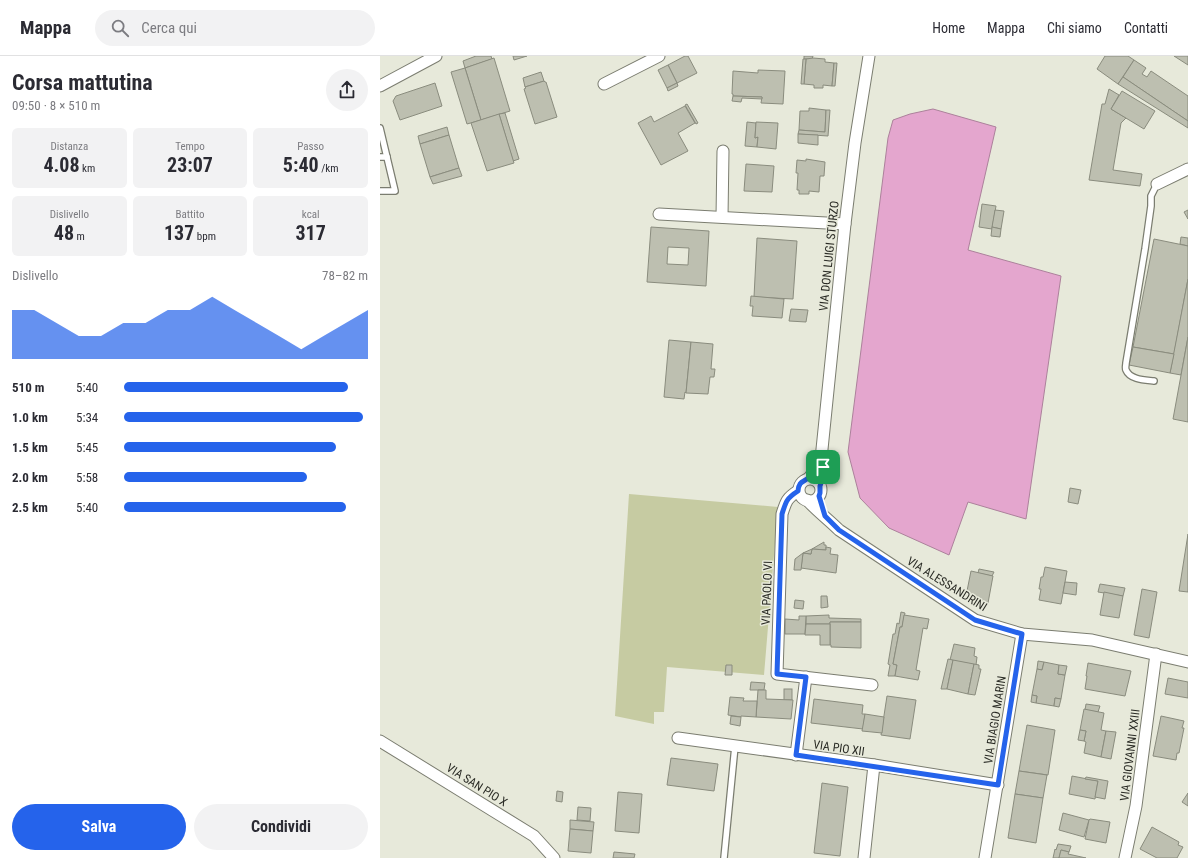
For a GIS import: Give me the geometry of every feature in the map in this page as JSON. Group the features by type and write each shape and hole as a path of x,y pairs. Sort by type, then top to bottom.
{"street":[{"path":"380,86 436,56"},
{"path":"604,84 659,56"},
{"name":"VIA DON LUIGI STURZO","path":"820,491 823,477 821,459 845,224 855,143 869,56"},
{"path":"722,217 723,151"},
{"path":"1157,184 1188,169"},
{"path":"659,214 845,224"},
{"name":"VIA DON LUIGI STURZO","path":"808,478 817,467 821,459"},
{"path":"808,478 816,480 820,491 814,500 807,500 801,497 798,491 802,481 808,478"},
{"name":"VIA PAOLO VI","path":"798,491 791,495 786,501 782,514 777,674 872,685"},
{"name":"VIA ALESSANDRINI","path":"820,491 825,516"},
{"name":"VIA ALESSANDRINI","path":"807,500 839,530 975,620 1022,634 1092,640 1188,662"},
{"name":"VIA BIAGIO MARIN","path":"985,858 1022,634"},
{"name":"VIA GIOVANNI XXIII","path":"1125,858 1136,806 1156,654"},
{"path":"796,755 806,677"},
{"name":"VIA PIO XII","path":"678,738 998,785"},
{"name":"VIA SAN PIO X","path":"380,741 534,836 554,858"},
{"path":"864,858 874,766"}],"lane":[{"path":"380,128 395,191 380,191"},
{"path":"380,157 387,157"},
{"path":"1154,381 1135,378 1130,375 1126,371 1126,363 1145,249 1151,196 1157,184"},
{"path":"724,858 735,746"}],"green space":[{"path":"629,494 778,507 764,675 667,667 664,712 654,712 654,724 615,716"}],"shaded area":[{"path":"933,109 996,127 968,250 1061,276 1026,519 968,502 949,555 889,528 860,498 848,452 888,138 893,120 910,114"}],"building":[{"path":"476,56 491,56 492,59 465,68 463,61"},
{"path":"513,56 527,56 514,60"},
{"path":"685,56 688,56 697,73 677,83 668,65"},
{"path":"804,56 813,56 812,59 804,59"},
{"path":"1105,56 1128,56 1134,60 1118,84 1097,69"},
{"path":"1174,56 1188,56 1188,65"},
{"path":"494,58 510,111 481,120 465,68"},
{"path":"803,59 806,59 804,84 801,84"},
{"path":"806,59 825,59 825,62 834,63 832,86 823,85 823,88 814,88 814,85 804,84"},
{"path":"1134,60 1146,68 1142,74 1147,77 1151,71 1188,96 1188,121 1123,77"},
{"path":"834,63 837,63 835,86 832,86"},
{"path":"668,65 677,83 667,88 658,70"},
{"path":"465,68 481,120 467,124 451,72"},
{"path":"758,70 785,71 783,104 761,103 762,97 733,96 733,71 758,73"},
{"path":"541,72 544,81 525,87 523,78"},
{"path":"1123,77 1188,121 1188,128 1118,84"},
{"path":"544,81 546,82 557,117 535,124 524,89 526,88 525,87"},
{"path":"435,83 442,106 400,120 393,101 396,96"},
{"path":"677,83 678,86 668,91 667,88"},
{"path":"1109,89 1119,95 1111,109 1126,118 1121,123 1113,170 1142,174 1140,186 1089,180 1102,104 1105,104"},
{"path":"1122,91 1155,111 1144,129 1111,109"},
{"path":"733,96 762,97 762,99 742,98 741,102 732,101"},
{"path":"687,104 698,123 696,124 685,105"},
{"path":"685,106 695,123 678,133 688,151 661,165 638,123 651,116 654,122"},
{"path":"809,108 826,110 825,132 799,130 800,111 809,111"},
{"path":"826,110 830,110 828,136 798,134 799,130 825,132"},
{"path":"505,113 519,159 513,161 499,114"},
{"path":"499,114 514,163 487,171 471,123"},
{"path":"747,122 756,123 755,138 758,137 757,147 745,146"},
{"path":"756,122 778,123 776,149 757,147 758,137 755,138"},
{"path":"447,127 449,135 420,144 418,136"},
{"path":"798,134 818,135 818,145 798,143"},
{"path":"449,135 459,168 430,177 420,144"},
{"path":"806,159 825,162 824,176 820,176 819,192 809,191 809,194 799,194 799,190 797,190 798,173 796,173 797,160 806,161"},
{"path":"746,164 774,166 772,192 744,191"},
{"path":"459,168 462,176 433,184 430,177"},
{"path":"982,204 996,206 992,229 979,227"},
{"path":"995,210 1004,211 1001,229 992,227"},
{"path":"1188,210 1188,219 1184,212"},
{"path":"651,227 709,231 706,286 647,282","holes":["668,247 689,248 688,265 667,264"]},
{"path":"992,227 1001,229 1000,237 991,236"},
{"path":"1181,237 1188,238 1188,246 1180,244"},
{"path":"757,238 797,241 793,299 754,297"},
{"path":"1154,239 1188,246 1188,279 1174,354 1133,347"},
{"path":"1188,279 1188,337 1181,375 1170,373"},
{"path":"751,296 784,299 782,318 752,316 753,306 750,306"},
{"path":"791,309 808,310 806,322 789,321"},
{"path":"1188,337 1188,422 1173,419"},
{"path":"669,340 691,342 686,393 685,392 684,399 664,397"},
{"path":"691,342 713,344 711,369 715,369 714,377 710,377 708,394 686,393"},
{"path":"1133,347 1174,354 1170,373 1129,365"},
{"path":"1070,488 1081,490 1078,504 1068,502"},
{"path":"1188,534 1188,592 1179,591"},
{"path":"824,542 824,545 826,545 826,550 812,549"},
{"path":"826,547 831,548 830,554 838,555 836,573 801,568 803,553 811,554 812,549 826,550"},
{"path":"812,549 811,554 803,553"},
{"path":"803,553 801,570 794,570 795,559"},
{"path":"1045,567 1067,571 1061,604 1039,600 1041,577 1043,577"},
{"path":"979,569 994,572 992,576 978,573"},
{"path":"971,571 993,576 988,603 973,600 974,598 966,596"},
{"path":"1065,582 1077,583 1076,595 1063,593"},
{"path":"1100,584 1125,588 1123,596 1098,592"},
{"path":"1142,589 1157,592 1149,638 1134,635"},
{"path":"1104,592 1123,596 1119,618 1100,615"},
{"path":"821,596 827,596 828,607 821,608"},
{"path":"795,600 804,601 803,609 794,608"},
{"path":"901,612 905,613 902,627 900,627 893,664 897,665 895,676 888,676 890,665 888,664 893,634 895,634 897,623 899,624"},
{"path":"829,615 829,618 861,619 861,622 806,624 806,616"},
{"path":"904,615 929,619 927,629 923,628 916,670 920,671 918,680 895,676 897,665 893,664 900,627 902,627"},
{"path":"799,616 806,616 805,634 785,634 785,619 799,620"},
{"path":"830,622 861,622 861,648 831,647"},
{"path":"806,624 830,624 830,645 820,645 820,635 805,635"},
{"path":"954,644 975,648 974,656 977,657 976,665 950,660"},
{"path":"948,659 953,660 947,689 941,689"},
{"path":"953,660 974,664 968,694 947,689"},
{"path":"1038,661 1044,662 1042,670 1037,669"},
{"path":"1044,662 1059,665 1058,674 1065,675 1061,699 1055,698 1054,706 1036,703 1037,696 1032,695 1037,669 1042,670"},
{"path":"1088,663 1131,671 1125,696 1085,689"},
{"path":"974,664 979,665 979,669 981,669 975,695 968,694"},
{"path":"726,665 732,665 732,675 725,675"},
{"path":"1059,665 1067,666 1065,675 1058,674"},
{"path":"1168,678 1188,682 1188,698 1165,694"},
{"path":"751,682 765,683 764,690 750,690"},
{"path":"784,689 792,689 792,700 784,700"},
{"path":"758,690 766,690 766,699 793,700 791,719 756,717"},
{"path":"1032,695 1037,696 1036,703 1031,702"},
{"path":"887,696 916,700 910,739 881,735"},
{"path":"730,697 744,698 743,701 757,701 756,717 728,715"},
{"path":"1055,698 1061,699 1059,707 1054,706"},
{"path":"814,699 863,705 862,714 865,714 863,729 811,723"},
{"path":"1086,704 1100,706 1098,712 1085,710"},
{"path":"1084,709 1104,713 1101,730 1106,731 1101,757 1084,753 1086,731 1080,730"},
{"path":"865,714 884,717 882,733 862,731"},
{"path":"731,716 741,717 740,726 730,724"},
{"path":"1161,716 1184,721 1179,753 1177,753 1176,760 1153,756"},
{"path":"1027,725 1055,730 1048,775 1019,771"},
{"path":"1080,730 1086,731 1084,741 1078,740"},
{"path":"1106,731 1116,732 1111,759 1101,757"},
{"path":"671,758 718,764 714,791 667,785"},
{"path":"1019,771 1047,775 1043,798 1015,794"},
{"path":"1072,776 1098,781 1095,799 1069,794"},
{"path":"1086,777 1108,781 1105,799 1095,797 1098,781 1085,779"},
{"path":"822,783 848,787 840,856 814,853"},
{"path":"557,791 563,792 562,802 556,801"},
{"path":"618,792 642,794 639,833 615,831"},
{"path":"1188,793 1188,806 1182,802"},
{"path":"1015,794 1043,798 1036,843 1008,838"},
{"path":"578,807 591,808 590,821 577,820"},
{"path":"1063,813 1089,820 1084,837 1059,830"},
{"path":"1090,819 1110,822 1106,843 1085,839"},
{"path":"570,820 594,822 593,831 570,829"},
{"path":"1152,827 1179,842 1178,845 1183,847 1177,858 1157,858 1140,849"},
{"path":"570,829 593,831 591,853 568,851"},
{"path":"1058,844 1071,846 1069,852 1061,850 1059,858 1053,858 1055,849 1056,850"},
{"path":"1061,850 1069,852 1068,854 1086,858 1059,858"},
{"path":"614,852 635,854 634,858 613,858"}],"route":[{"path":"821,459 823,467 823,477 819,496 822,509 825,516 839,530 975,620 1022,634 998,785 796,755 806,677 777,674 782,514 786,501 791,495 798,491 802,481 808,478 817,467 821,459"}]}
